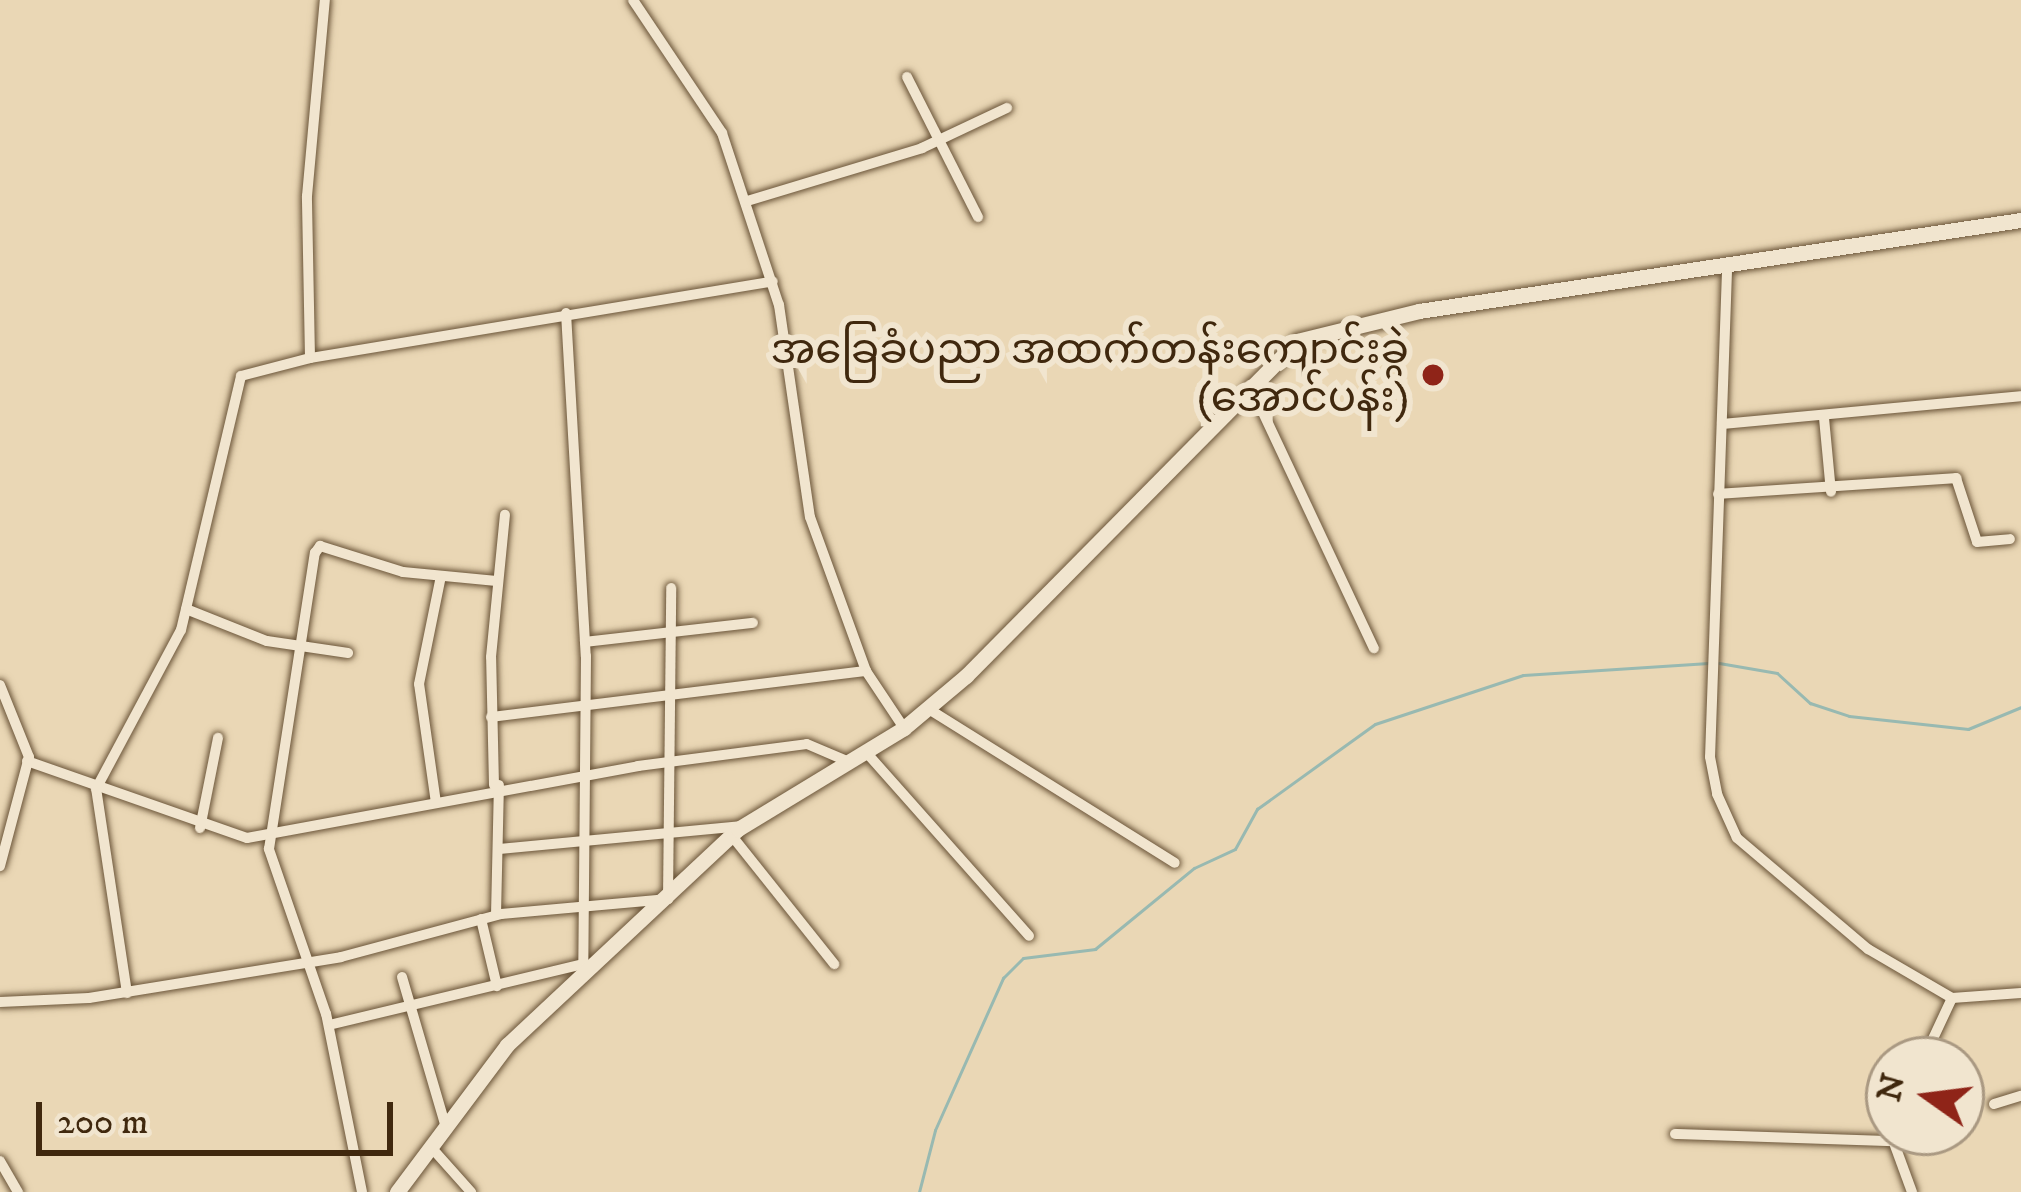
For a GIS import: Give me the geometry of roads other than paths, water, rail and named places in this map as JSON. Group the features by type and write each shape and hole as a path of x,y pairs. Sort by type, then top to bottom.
{"main road":[{"path":"398,1192 508,1045 583,969 668,899 737,831 904,728 927,708 1042,602 1249,382 1298,341 1340,325 1727,271 2021,220"}],"street":[{"path":"310,358 307,196 325,0"},
{"path":"633,0 701,92 747,201 772,281 809,517 866,671 904,728"},
{"path":"907,77 944,138 978,217"},
{"path":"747,201 944,138 1007,108"},
{"path":"1727,271 1710,757 1724,808 1737,838 1868,949 1952,998 2021,993"},
{"path":"127,993 96,789 185,609 241,376 310,358 772,281"},
{"path":"329,1025 583,969 585,642 566,313"},
{"path":"1249,382 1374,648"},
{"path":"1722,424 2021,396"},
{"path":"1824,418 1831,492"},
{"path":"1718,494 1831,492 1956,478 1977,542 2010,539"},
{"path":"496,915 499,849 491,717 505,515"},
{"path":"362,1192 329,1025 269,838 320,546 441,576 497,581"},
{"path":"436,803 419,684 441,576"},
{"path":"0,1003 127,993 308,963 496,915 582,902 668,899 674,762 671,588"},
{"path":"185,609 301,650 348,653"},
{"path":"585,642 753,623"},
{"path":"491,717 866,671"},
{"path":"0,685 19,725 27,761 0,866"},
{"path":"927,708 1174,863"},
{"path":"0,723 19,725"},
{"path":"200,828 218,738"},
{"path":"27,761 200,828 269,838 436,803 496,785 807,744 847,761"},
{"path":"865,751 1029,936"},
{"path":"499,849 669,828 737,831 834,964"},
{"path":"481,919 497,986"},
{"path":"402,977 445,1124"},
{"path":"1934,1036 1952,998"},
{"path":"1994,1104 2021,1096"},
{"path":"1675,1134 1865,1137"},
{"path":"430,1146 471,1192"},
{"path":"1898,1156 1912,1192"},
{"path":"0,1161 18,1192"}],"waterway":[{"path":"919,1192 935,1130 1003,978 1023,958 1095,949 1194,868 1235,849 1257,809 1375,724 1523,675 1709,663"},
{"path":"1719,663 1777,673 1810,703 1849,716 1968,729 2021,707"}],"place":[{"name":"အခြေခံပညာ အထက်တန်းကျောင်းခွဲ (အောင်ပန်း)","path":"1433,375"}]}
